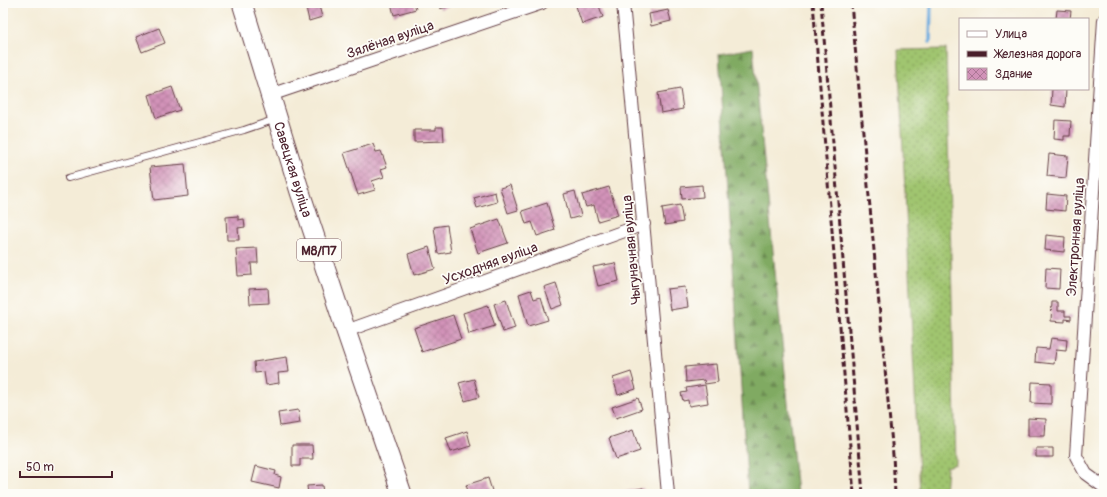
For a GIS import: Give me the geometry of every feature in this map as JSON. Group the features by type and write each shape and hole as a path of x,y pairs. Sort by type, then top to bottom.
{"main road":[{"name":"Савецкая вуліца","path":"242,3 277,119 346,331 402,494"}],"street":[{"name":"Зялёная вуліца","path":"270,95 542,3"},
{"name":"Чыгуначная вуліца","path":"623,3 668,494"},
{"name":"Электронная вуліца","path":"1104,20 1076,456 1086,474 1104,487"},
{"name":"Усходняя вуліца","path":"346,331 644,224"}],"lane":[{"path":"68,178 244,130 277,119"}],"green space":[{"path":"753,48 797,494 748,494 719,54"},
{"path":"946,49 956,464 947,467 945,494 920,494 898,50"}],"building":[{"path":"305,3 323,3 324,5 319,6 322,17 309,21"},
{"path":"391,3 414,3 416,9 394,15"},
{"path":"439,3 459,3 440,9"},
{"path":"586,3 598,3 603,17 582,24 576,6"},
{"path":"668,10 671,21 651,26 649,14"},
{"path":"1057,10 1071,11 1070,18 1056,18"},
{"path":"159,28 165,43 142,52 136,37"},
{"path":"172,87 180,110 156,118 149,95"},
{"path":"680,89 683,109 661,113 658,93"},
{"path":"1052,90 1066,90 1065,107 1051,105"},
{"path":"1055,120 1071,121 1070,136 1064,136 1064,140 1054,139"},
{"path":"436,127 443,127 444,141 414,142 414,130 436,130"},
{"path":"373,144 376,152 381,151 387,167 381,169 384,177 372,181 375,190 358,195 344,153"},
{"path":"1049,154 1068,156 1066,178 1047,176"},
{"path":"185,164 188,196 154,200 150,167"},
{"path":"510,185 518,210 508,213 500,188"},
{"path":"702,185 703,197 682,199 681,187"},
{"path":"609,187 618,215 598,221 594,205 586,207 582,195"},
{"path":"575,191 581,216 570,219 564,194"},
{"path":"495,192 497,202 477,208 474,198"},
{"path":"1047,194 1066,196 1065,211 1046,209"},
{"path":"547,203 555,230 537,236 532,222 526,224 522,211"},
{"path":"680,205 683,222 665,225 662,208"},
{"path":"238,216 238,220 244,219 245,227 238,228 239,240 227,240 226,217"},
{"path":"499,219 508,243 478,253 470,229"},
{"path":"447,225 451,252 438,254 434,227"},
{"path":"1046,235 1065,237 1064,252 1045,250"},
{"path":"429,247 435,269 414,275 408,254"},
{"path":"257,248 258,263 251,263 252,275 238,276 236,249"},
{"path":"615,263 619,281 598,286 593,267"},
{"path":"1046,268 1060,269 1059,289 1045,288"},
{"path":"556,283 563,305 552,309 544,287"},
{"path":"685,287 688,307 670,310 667,289"},
{"path":"268,288 269,303 250,304 249,289"},
{"path":"531,290 534,299 541,297 548,320 528,326 519,294"},
{"path":"506,300 515,328 503,332 494,304"},
{"path":"1052,302 1058,302 1058,311 1065,311 1065,316 1071,316 1071,320 1065,319 1065,322 1051,321"},
{"path":"488,305 495,326 469,334 463,313"},
{"path":"453,315 461,339 422,352 414,328"},
{"path":"1051,338 1067,340 1066,351 1056,350 1054,364 1035,362 1036,348 1049,349"},
{"path":"287,357 289,372 278,373 279,383 266,385 264,372 255,373 254,362"},
{"path":"716,364 718,382 705,384 704,380 686,382 685,367"},
{"path":"631,372 636,389 618,395 613,378"},
{"path":"474,379 479,397 465,401 459,383"},
{"path":"1032,382 1051,383 1051,404 1031,403"},
{"path":"705,385 708,403 689,406 688,400 683,401 681,393 687,392 686,388"},
{"path":"638,398 642,409 616,418 612,407"},
{"path":"298,410 300,423 280,426 278,413"},
{"path":"1028,418 1046,419 1045,436 1028,436"},
{"path":"633,430 640,451 616,459 609,438"},
{"path":"467,431 471,446 451,452 446,438"},
{"path":"292,445 312,445 313,459 300,459 300,466 292,466"},
{"path":"1036,448 1053,448 1053,457 1036,457"},
{"path":"256,466 276,471 275,475 281,477 279,488 252,482"},
{"path":"488,478 493,494 469,494 466,485"},
{"path":"322,485 323,494 308,494 307,486"},
{"path":"643,488 644,494 622,494 622,492"}],"waterway":[{"path":"930,42 931,3"}],"railway":[{"path":"813,3 854,494"},
{"path":"821,3 863,494"},
{"path":"851,3 893,455 895,494"}]}
